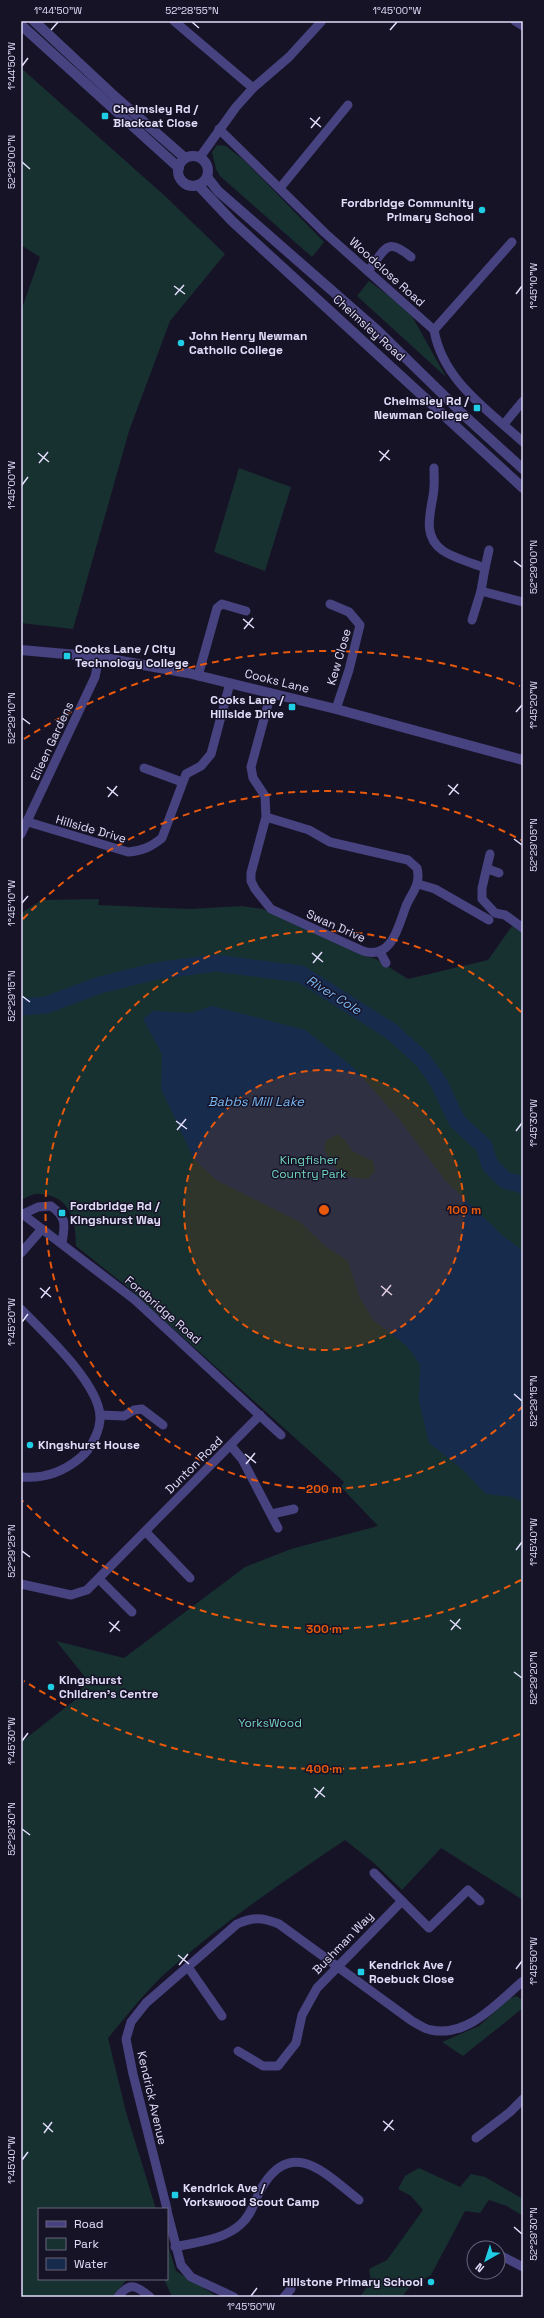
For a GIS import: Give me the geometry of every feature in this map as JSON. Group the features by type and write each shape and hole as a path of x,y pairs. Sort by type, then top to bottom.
{"street":[{"path":"34,21 111,94 185,158"},
{"path":"174,21 253,88"},
{"path":"516,21 523,26"},
{"path":"179,168 185,158 191,156 200,157 219,130 253,88 289,57 321,22"},
{"name":"Chelmsley Road","path":"21,25 179,168 180,177 183,182 190,186 198,185 232,221 523,488"},
{"path":"280,188 348,105"},
{"name":"Woodclose Road","path":"219,130 325,233 434,330"},
{"name":"Chelmsley Road","path":"200,157 207,164 207,177 218,191 377,330 467,418 523,469"},
{"path":"198,185 207,177"},
{"path":"512,242 434,330 438,348 459,385 523,442"},
{"path":"368,271 388,247 393,245 397,246 411,257"},
{"path":"504,424 523,401"},
{"path":"434,468 434,495 428,518 430,534 443,550 485,568"},
{"path":"472,620 481,591 490,550"},
{"path":"481,591 523,602"},
{"path":"198,676 217,608 222,604 246,611"},
{"name":"Kew Close","path":"330,604 349,612 360,626 349,670 336,709"},
{"name":"Cooks Lane","path":"21,650 99,657 230,683 336,709 523,760"},
{"name":"Eileen Gardens","path":"21,834 28,822 95,677 99,657"},
{"name":"Hillside Drive","path":"28,822 128,852 140,851 154,845 162,838 186,774 201,766 211,754 230,683"},
{"name":"Swan Drive","path":"271,693 250,767 253,778 264,796 266,817 251,877 254,889 265,905 363,951 380,952"},
{"path":"144,768 182,782"},
{"path":"266,817 309,830 330,842 408,860 418,868 418,884 407,903 394,940 380,952 386,963"},
{"path":"490,854 488,869 482,888 485,904 495,913 505,915 523,928"},
{"path":"488,869 499,873"},
{"path":"418,884 435,889 489,920"},
{"path":"22,1214 38,1207 51,1206 62,1214 65,1226 62,1243"},
{"name":"Fordbridge Road","path":"22,1214 135,1300 281,1435"},
{"path":"21,1253 42,1229"},
{"path":"21,1309 80,1372 92,1391 100,1415 95,1439 85,1454 72,1465 55,1474 31,1478 21,1477"},
{"path":"100,1415 124,1416 134,1410 142,1409 163,1425"},
{"name":"Dunton Road","path":"21,1584 71,1595 87,1590 260,1415"},
{"path":"231,1446 242,1459 278,1528"},
{"path":"272,1514 294,1509"},
{"path":"146,1532 190,1578"},
{"path":"99,1579 132,1612"},
{"path":"374,1872 429,1928 468,1890 480,1901"},
{"name":"Bushman Way","path":"238,2051 263,2066 278,2066 296,2043 302,2015 316,1988 336,1966 402,1901"},
{"name":"Kendrick Avenue","path":"166,2208 132,2074 126,2039 131,2022 146,2003 237,1924 251,1918 265,1918 279,1924 412,2021 430,2030 455,2030 469,2024 522,1985"},
{"path":"188,1966 222,2016"},
{"path":"476,2138 510,2112 523,2099"},
{"path":"175,2247 224,2236 242,2224 253,2209 263,2185 276,2170 285,2164 300,2161 320,2169 359,2200"},
{"name":"Kendrick Avenue","path":"168,2215 175,2247 181,2265 191,2277 234,2297"},
{"path":"506,2258 523,2267"},
{"path":"118,2297 131,2286 141,2289 150,2297"},
{"path":"284,2297 291,2289"}],"green space":[{"path":"21,68 166,197 225,254 170,321 129,431 73,629 21,623 21,311 40,257 21,245"},
{"path":"217,145 226,146 245,161 324,242 312,257 220,176 216,169 212,152"},
{"path":"369,281 396,301 413,318 446,377 357,296"},
{"path":"239,468 291,487 265,571 214,552"},
{"name":"Kingfisher Country Park","path":"99,899 98,905 190,909 241,906 263,909 362,955 376,959 408,979 488,960 512,926 523,933 523,1900 441,1848 402,1890 375,1864 345,1840 237,1915 167,1972 140,1999 108,2038 126,2112 156,2208 38,2208 38,2280 126,2280 113,2297 21,2297 21,1742 79,1697 85,1677 56,1641 124,1658 245,1567 291,1549 378,1526 341,1487 344,1482 126,1286 76,1246 75,1227 69,1211 64,1204 58,1199 49,1195 39,1194 32,1195 21,1200 21,913 42,900"},
{"path":"516,1996 523,2000 523,2008 463,2056 442,2042 479,2026 509,1999"},
{"path":"419,2168 460,2187 471,2174 485,2177 523,2199 523,2216 507,2206 489,2200 480,2213 465,2211 431,2275 408,2289 402,2297 360,2297 371,2281 369,2269 387,2260 423,2210 411,2196 398,2189 405,2176"},
{"path":"168,2246 176,2271 218,2297 172,2297 164,2280 168,2280"}],"water":[{"name":"Babbs Mill Lake","path":"212,1006 305,1030 353,1067 399,1119 445,1180 502,1235 523,1251 523,1502 512,1497 486,1494 460,1467 429,1443 419,1401 420,1364 406,1345 373,1320 359,1296 348,1261 325,1246 300,1222 216,1180 194,1159 161,1089 162,1054 143,1019 153,1011 192,1013","holes":["337,1134 345,1140 352,1151 373,1161 375,1171 368,1179 360,1179 347,1175 337,1168 328,1157 324,1150 326,1141"]}],"waterway":[{"name":"River Cole","path":"21,1007 46,1005 100,985 156,971 215,963 301,974 391,1031 423,1060 439,1083 457,1121 484,1146 490,1165 505,1180 523,1185"}],"place":[{"name":"Chelmsley Rd / Blackcat Close","path":"105,116"},
{"name":"Fordbridge Community Primary School","path":"482,210"},
{"name":"John Henry Newman Catholic College","path":"181,343"},
{"name":"Chelmsley Rd / Newman College","path":"477,408"},
{"name":"Cooks Lane / City Technology College","path":"67,656"},
{"name":"Cooks Lane / Hillside Drive","path":"292,707"},
{"name":"Fordbridge Rd / Kingshurst Way","path":"62,1213"},
{"name":"Kingshurst House","path":"30,1445"},
{"name":"Kingshurst Children’s Centre","path":"51,1687"},
{"name":"Kendrick Ave / Roebuck Close","path":"361,1972"},
{"name":"Kendrick Ave / Yorkswood Scout Camp","path":"175,2195"},
{"name":"Hillstone Primary School","path":"431,2282"}],"park label":[{"name":"YorksWood","path":"270,1723"}]}
